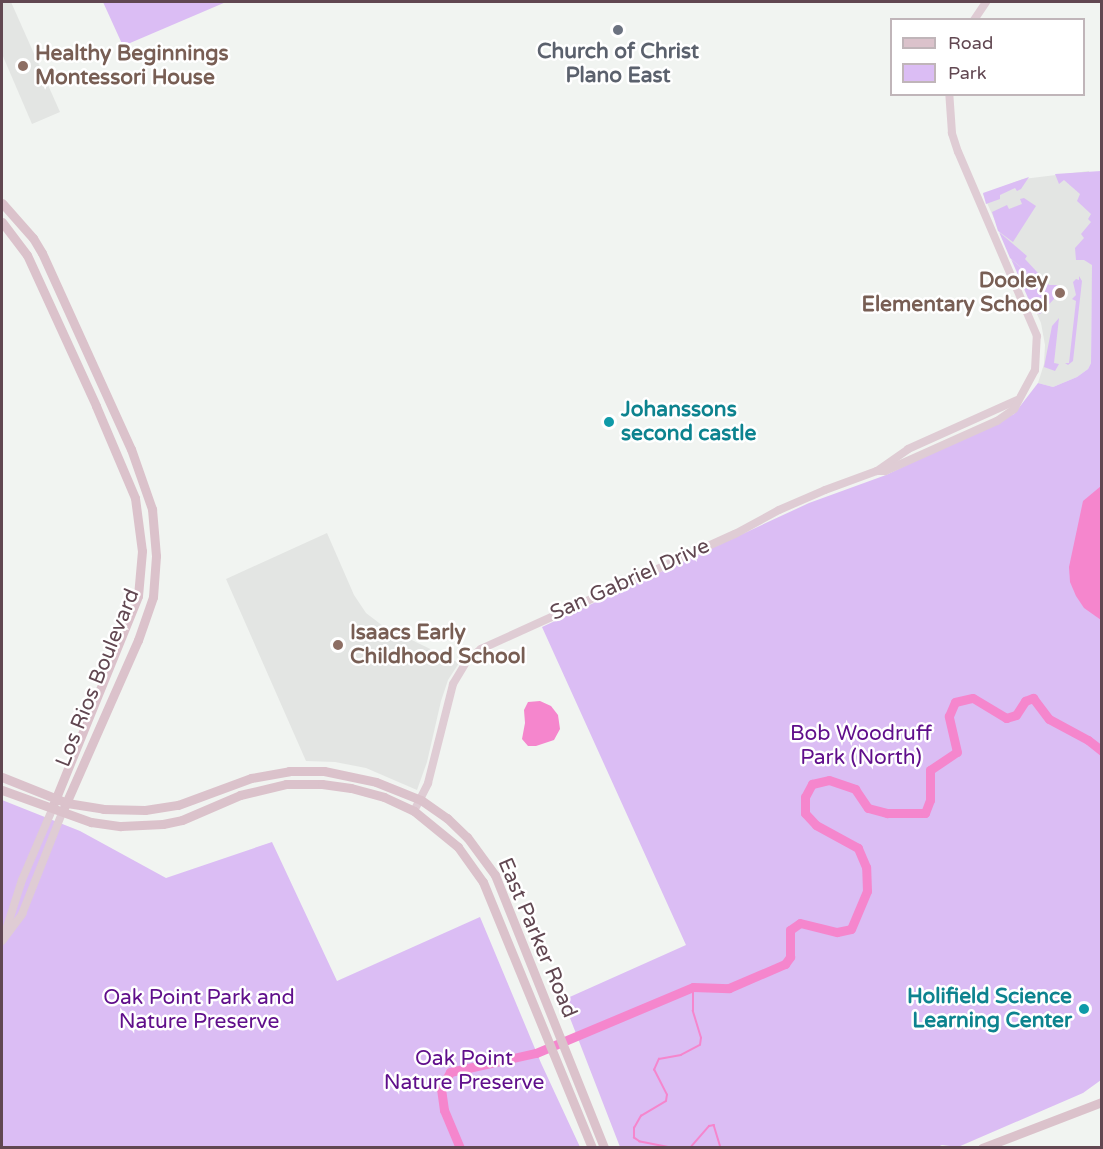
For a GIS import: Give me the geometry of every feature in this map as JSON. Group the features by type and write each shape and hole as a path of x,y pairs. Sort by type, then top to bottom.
{"main road":[{"name":"Los Rios Boulevard","path":"2,203 33,238 42,253 131,449 152,509 156,556 153,597 138,640 62,813"},
{"name":"Los Rios Boulevard","path":"2,222 27,255 96,406 135,498 142,551 138,596 52,810"},
{"name":"East Parker Road","path":"2,777 67,803 103,809 145,810 178,805 251,778 289,771 324,771 376,782 421,800 447,819 472,844 495,875 604,1148"},
{"name":"East Parker Road","path":"2,790 62,813 104,824 134,826 182,820 240,795 279,785 334,785 367,792 414,812 473,864 493,901 592,1148"},
{"path":"463,853 472,844"},
{"path":"493,901 504,896"},
{"path":"987,1147 1101,1102"}],"street":[{"path":"975,18 987,2"},
{"name":"San Gabriel Drive","path":"414,812 428,783 453,684 466,662 492,642 735,534 779,510 877,471 908,449 1017,400 1028,386 1035,370 1037,336 958,152 952,133 949,96"},
{"name":"Los Rios Boulevard","path":"3,938 22,880 52,810"},
{"name":"Los Rios Boulevard","path":"3,938 26,906 62,813"}],"shaded area":[{"name":"Healthy Beginnings Montessori House","path":"2,2 11,2 60,112 32,124 2,54"},
{"name":"Dooley Elementary School","path":"1089,171 1093,217 1091,363 1088,369 1077,377 1053,387 1038,383 1044,364 1045,345 1041,323 983,194 1023,179"},
{"path":"1101,486 1101,620 1084,608 1076,596 1070,582 1069,567 1083,501"},
{"name":"Isaacs Early Childhood School","path":"327,533 354,595 366,613 383,626 459,663 448,680 441,701 427,762 417,790 366,768 335,762 306,761 226,579"},
{"path":"540,701 551,706 558,715 560,729 554,740 528,746 522,739 525,723 524,710 528,702"}],"green space":[{"path":"103,2 226,2 123,46"},
{"name":"Bob Woodruff Park (North)","path":"1101,171 1101,1080 1083,1093 958,1147 942,1145 935,1148 620,1147 563,1000 686,945 542,627 809,503 886,475 1014,414 1038,383 1053,387 1077,377 1088,369 1091,363 1092,265 1084,260 1076,260 1075,248 1084,238 1081,234 1091,222 1088,219 1091,214 1077,201 1080,194 1064,180 1059,184 1055,174"},
{"path":"1029,177 1021,189 1017,191 1015,188 1000,195 1000,199 986,204 983,193"},
{"path":"1024,198 1036,206 1013,242 998,231 992,212 1007,205 1009,209 1022,204 1020,199"},
{"path":"999,232 1027,256 1025,259 1050,286 1037,281 1010,258"},
{"path":"1011,259 1041,285 1058,285 1054,299 1040,314 1035,314"},
{"path":"1079,276 1082,281 1073,361 1068,365 1065,363 1069,363 1076,301 1072,299 1076,295 1073,282 1076,279 1079,280"},
{"path":"1059,318 1054,363 1059,364 1055,371 1044,367 1052,326"},
{"name":"Oak Point Park and Nature Preserve","path":"2,800 80,831 166,878 272,842 337,981 480,917 541,1063 580,1147 2,1147"}],"waterway":[{"path":"460,1148 444,1110 441,1089 450,1072 536,1053 693,987 729,988 785,964 790,957 790,930 800,923 837,932 851,929 867,891 866,867 858,848 816,825 805,813 805,797 812,784 829,780 855,789 868,808 887,813 925,813 930,800 930,770 957,752 949,716 955,702 973,698 1006,718 1016,715 1025,701 1033,698 1049,719 1088,740 1102,751"},
{"path":"671,1148 640,1142 634,1138 634,1128 641,1116 666,1101 667,1095 654,1070 659,1059 681,1055 700,1045 701,1038 693,1011 693,987"},
{"path":"690,1148 709,1126 714,1125 721,1148"}],"place":[{"name":"Church of Christ Plano East","path":"618,30"},
{"name":"Healthy Beginnings Montessori House","path":"23,66"},
{"name":"Dooley Elementary School","path":"1060,293"},
{"name":"Johanssons second castle","path":"609,422"},
{"name":"Isaacs Early Childhood School","path":"338,645"},
{"name":"Holifield Science Learning Center","path":"1084,1009"}],"park label":[{"name":"Oak Point Nature Preserve","path":"464,1071"}]}
